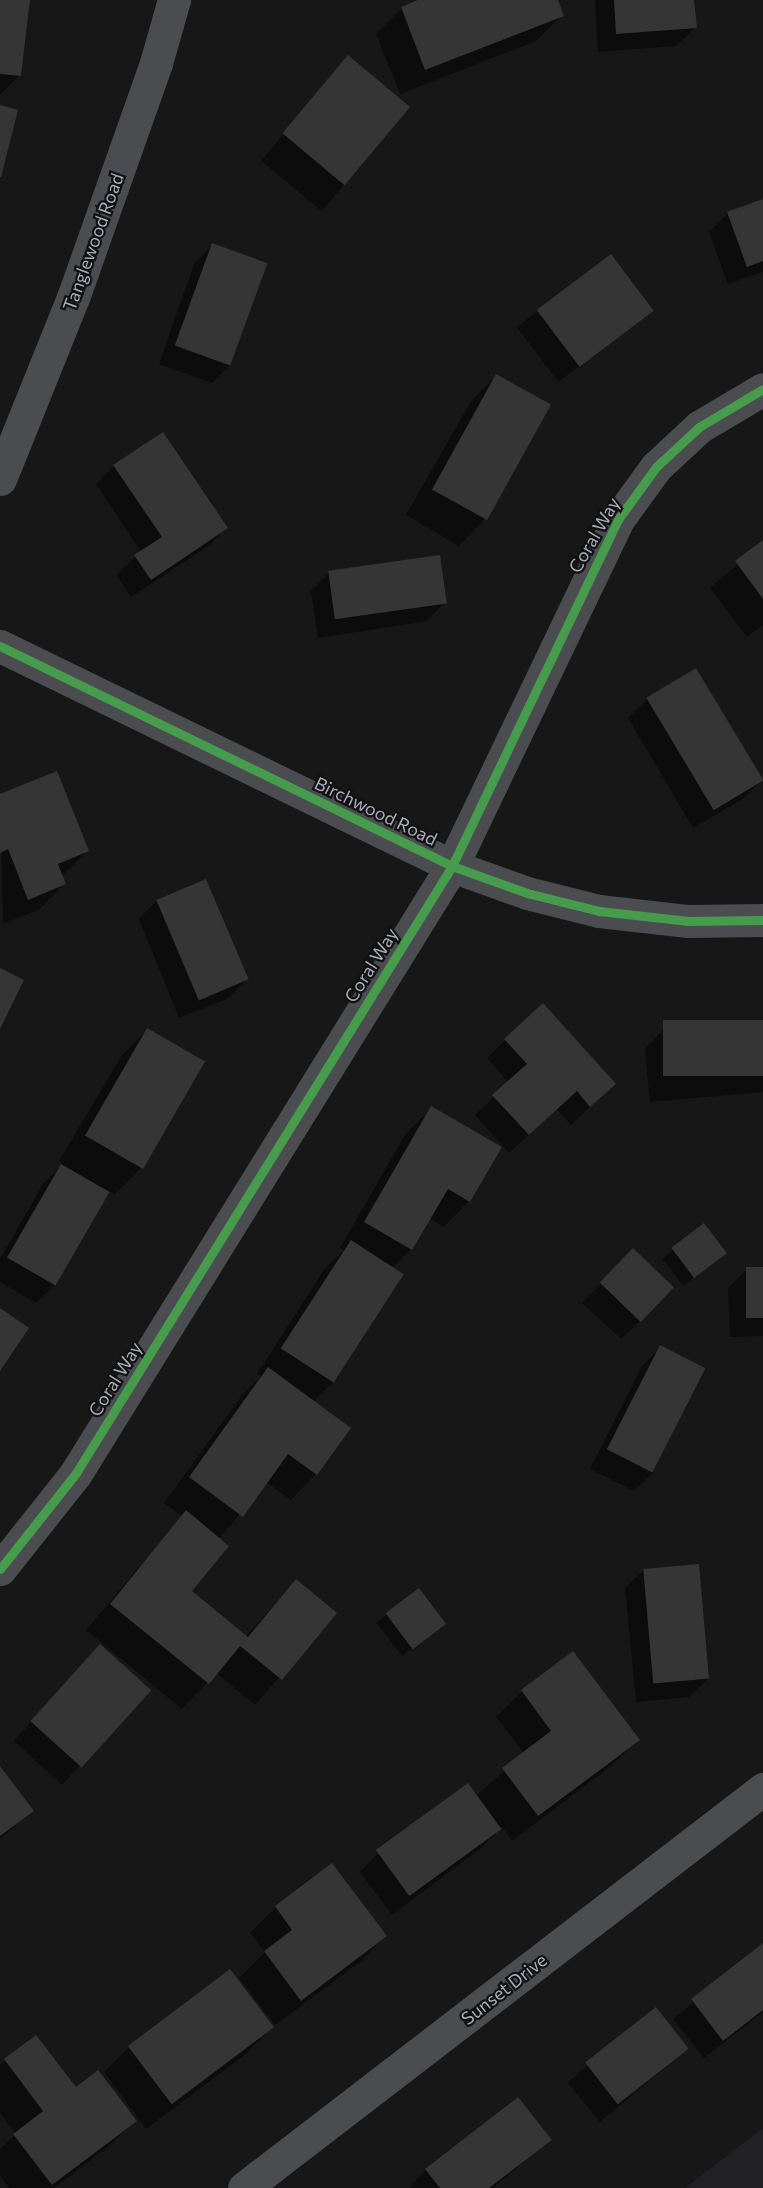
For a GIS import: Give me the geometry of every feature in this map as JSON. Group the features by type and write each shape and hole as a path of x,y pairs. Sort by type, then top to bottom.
{"street":[{"name":"Tanglewood Road","path":"0,480 74,295 156,63 174,0"},
{"name":"Coral Way","path":"0,1569 76,1473 452,866 619,518 656,467 699,427 763,389"},
{"name":"Birchwood Road","path":"0,646 452,866 527,893 599,911 688,921 763,920"},
{"name":"Sunset Drive","path":"244,2188 763,1789"}],"shaded area":[{"path":"763,2128 763,2188 685,2188"}],"building":[{"path":"0,0 30,0 21,76 0,74"},
{"path":"418,0 558,0 564,16 425,70 401,7"},
{"path":"614,0 694,0 697,28 616,34"},
{"path":"348,55 410,107 344,185 282,133"},
{"path":"0,105 18,110 1,177 0,177"},
{"path":"763,199 763,261 747,267 727,212"},
{"path":"212,243 267,263 230,366 175,345"},
{"path":"611,254 654,311 579,367 537,310"},
{"path":"496,374 551,405 487,520 432,489"},
{"path":"163,432 228,528 151,580 134,555 162,537 113,465"},
{"path":"763,540 763,599 735,561"},
{"path":"440,555 447,604 335,619 328,571"},
{"path":"696,668 763,780 714,810 646,698"},
{"path":"57,771 89,851 58,864 66,884 28,900 8,849 0,853 0,794"},
{"path":"206,879 249,979 199,1000 156,900"},
{"path":"0,968 24,980 0,1029"},
{"path":"543,1003 616,1084 590,1107 577,1091 529,1135 492,1095 527,1064 504,1039"},
{"path":"663,1020 763,1020 763,1076 663,1076"},
{"path":"147,1028 205,1062 143,1169 85,1135"},
{"path":"431,1106 502,1147 470,1202 448,1189 412,1250 364,1222"},
{"path":"61,1164 109,1192 55,1286 7,1258"},
{"path":"704,1223 727,1253 694,1278 671,1248"},
{"path":"351,1240 404,1274 334,1383 281,1348"},
{"path":"633,1248 674,1288 641,1322 600,1283"},
{"path":"746,1267 763,1267 763,1318 746,1318"},
{"path":"0,1308 29,1328 0,1371"},
{"path":"660,1345 705,1368 652,1472 607,1449"},
{"path":"268,1367 351,1428 317,1475 288,1454 243,1517 189,1477"},
{"path":"186,1510 229,1546 192,1591 248,1637 296,1579 337,1613 282,1680 240,1646 209,1684 110,1604"},
{"path":"699,1564 709,1679 653,1683 643,1569"},
{"path":"419,1588 446,1624 413,1649 385,1613"},
{"path":"100,1644 151,1690 82,1767 30,1721"},
{"path":"573,1651 640,1740 538,1816 502,1768 551,1731 521,1690"},
{"path":"0,1766 34,1811 0,1836"},
{"path":"468,1783 502,1829 409,1896 376,1850"},
{"path":"332,1863 387,1936 301,2001 264,1951 292,1930 275,1906"},
{"path":"763,1943 763,2010 723,2041 691,1999"},
{"path":"230,1969 274,2027 172,2104 128,2046"},
{"path":"656,2007 689,2049 618,2104 585,2062"},
{"path":"36,2035 76,2087 98,2070 137,2121 52,2185 13,2134 43,2111 4,2059"},
{"path":"518,2097 552,2140 489,2188 440,2188 425,2169"}],"cycle path":[{"path":"0,1569 76,1473 452,866 619,518 656,467 699,427 763,389"},
{"path":"0,646 452,866 527,893 599,911 688,921 763,920"}]}
